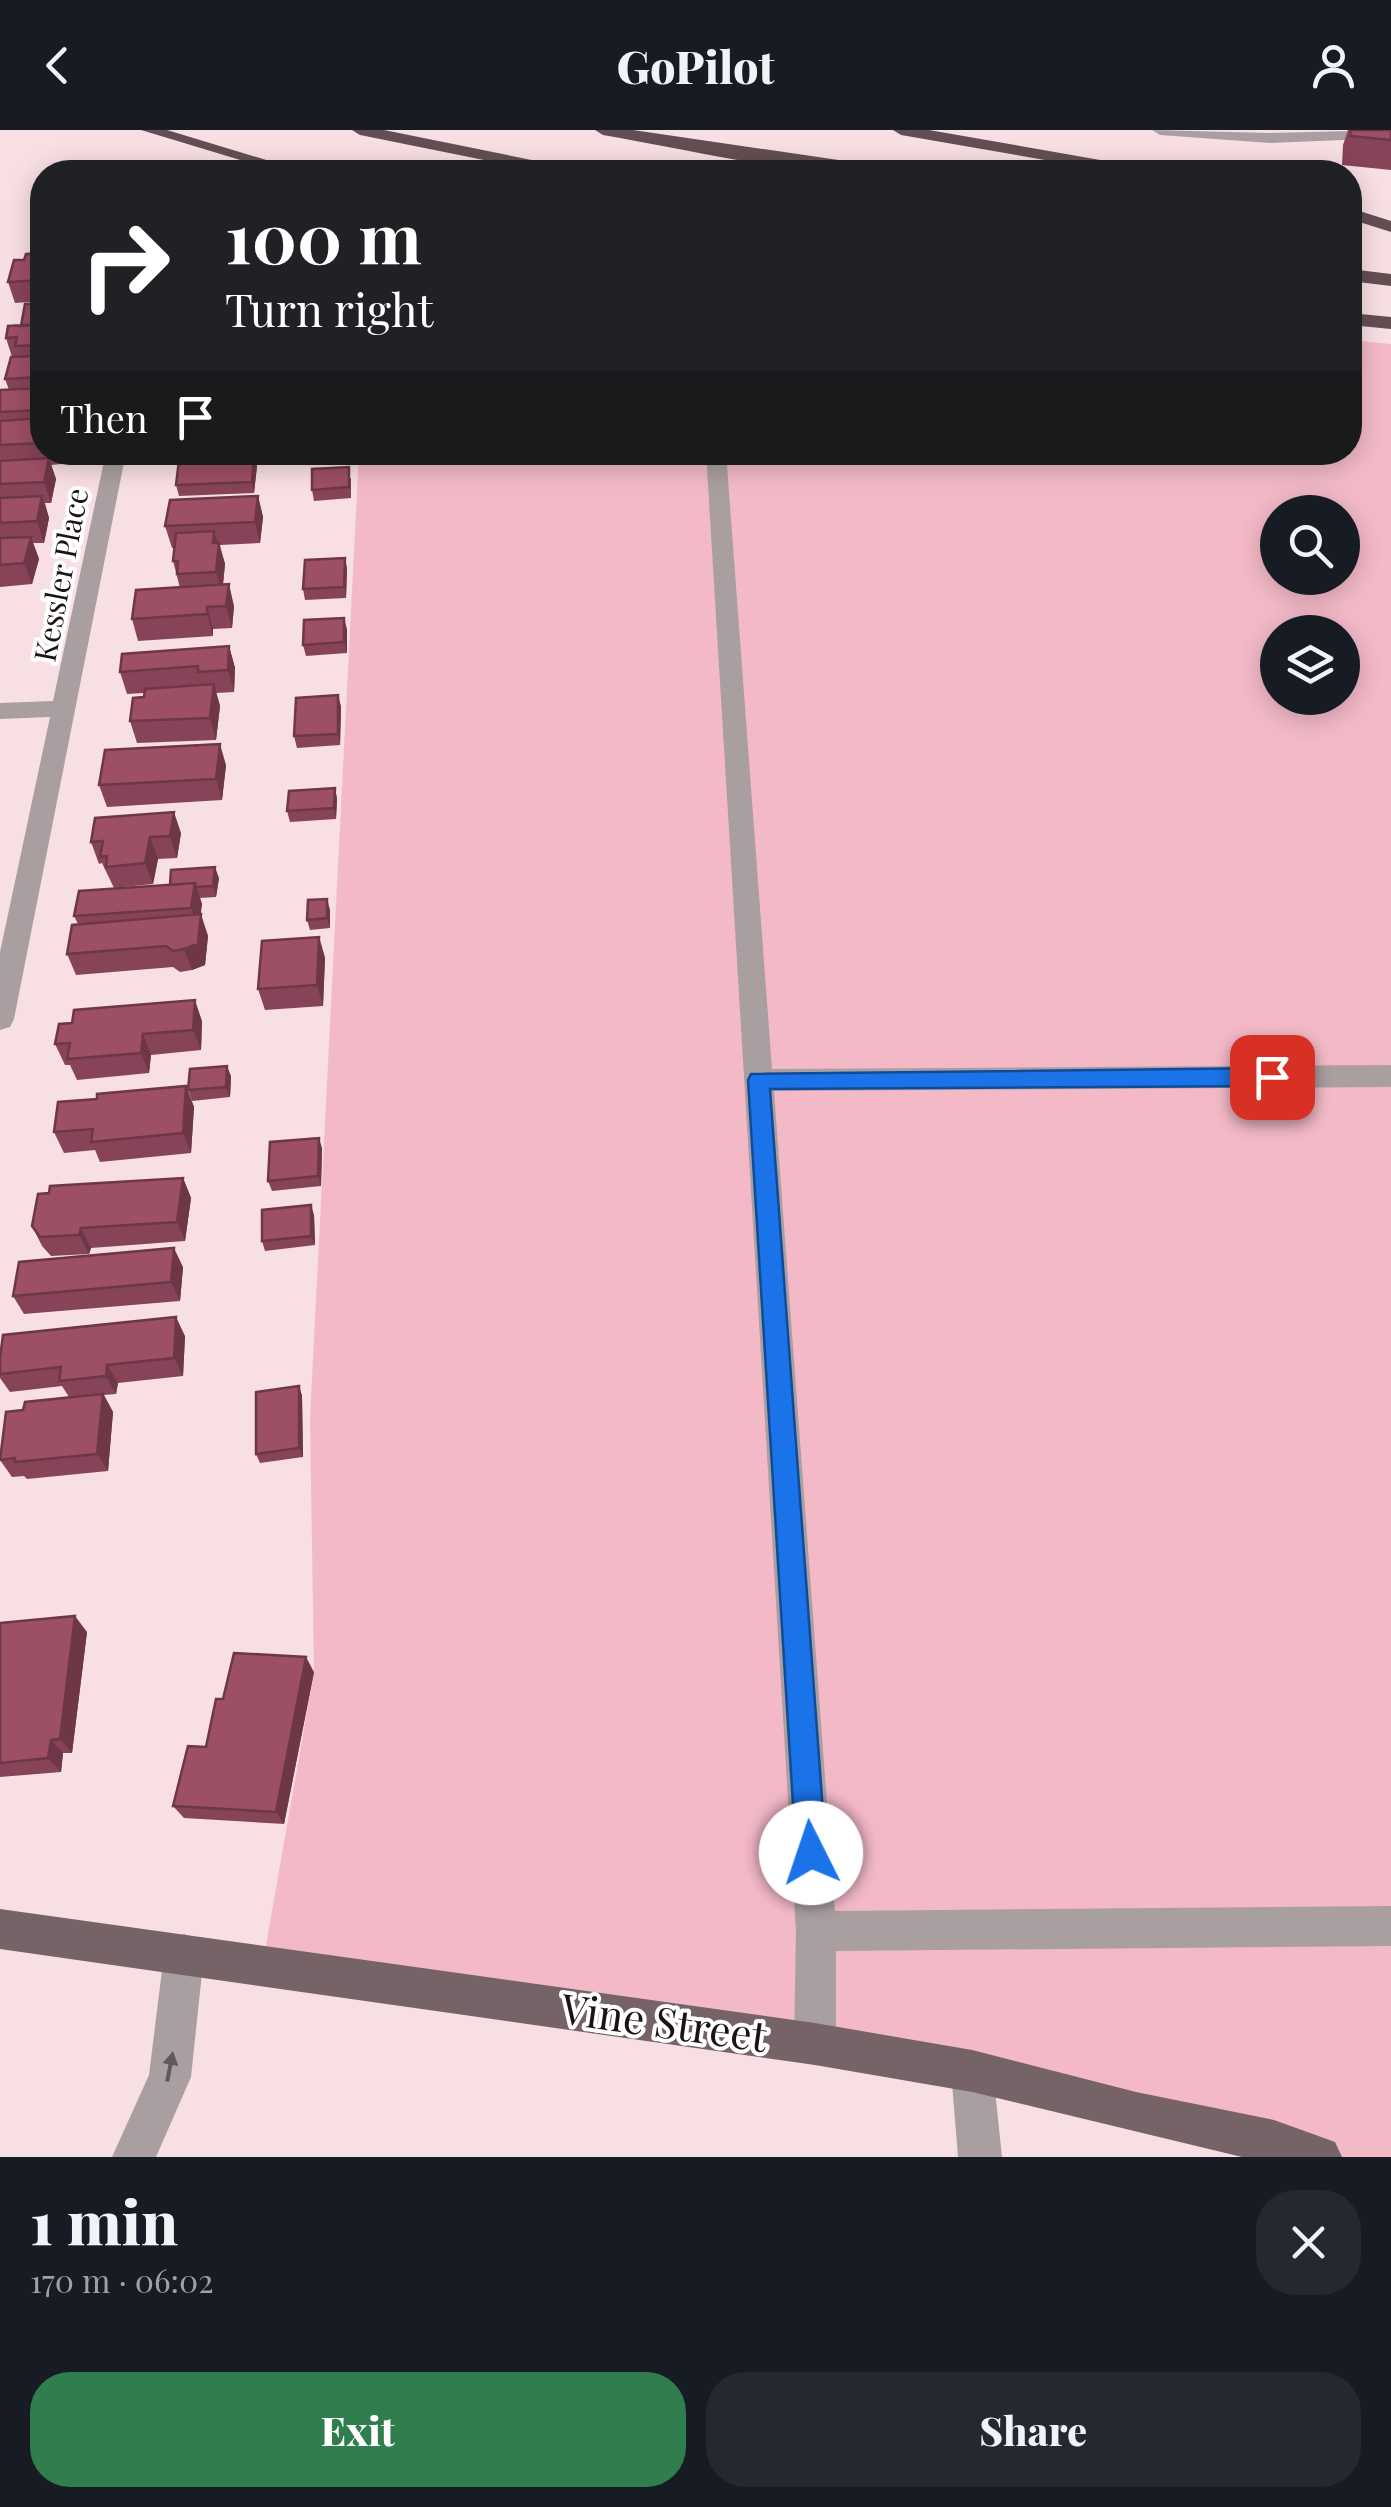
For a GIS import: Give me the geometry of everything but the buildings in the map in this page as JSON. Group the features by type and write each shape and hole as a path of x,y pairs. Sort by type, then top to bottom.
{"highway":[{"path":"149,130 255,160"},
{"path":"360,130 507,160"},
{"path":"603,130 787,160"},
{"path":"901,130 1072,160"},
{"path":"1362,218 1391,229"},
{"path":"1362,226 1391,229"},
{"path":"1362,276 1391,280"},
{"path":"1362,320 1391,323"}],"main road":[{"name":"Vine Street","path":"0,1928 815,2044 972,2071 1274,2142 1320,2157"}],"street":[{"path":"1160,130 1270,138 1391,133"},
{"name":"Kessler Place","path":"0,1018 113,465"},
{"path":"717,465 816,1930 815,2044"},
{"path":"0,711 66,708"},
{"path":"759,1080 1391,1076"},
{"path":"816,1930 1391,1926"},
{"path":"134,2157 170,2077 184,1954"},
{"path":"972,2071 980,2157"}],"shaded area":[{"path":"1362,341 1391,344 1391,2157 1320,2157 1274,2142 262,1968 314,1672 310,1418 358,465 1362,465"}],"route":[{"path":"811,1853 759,1080 1272,1077"}]}
